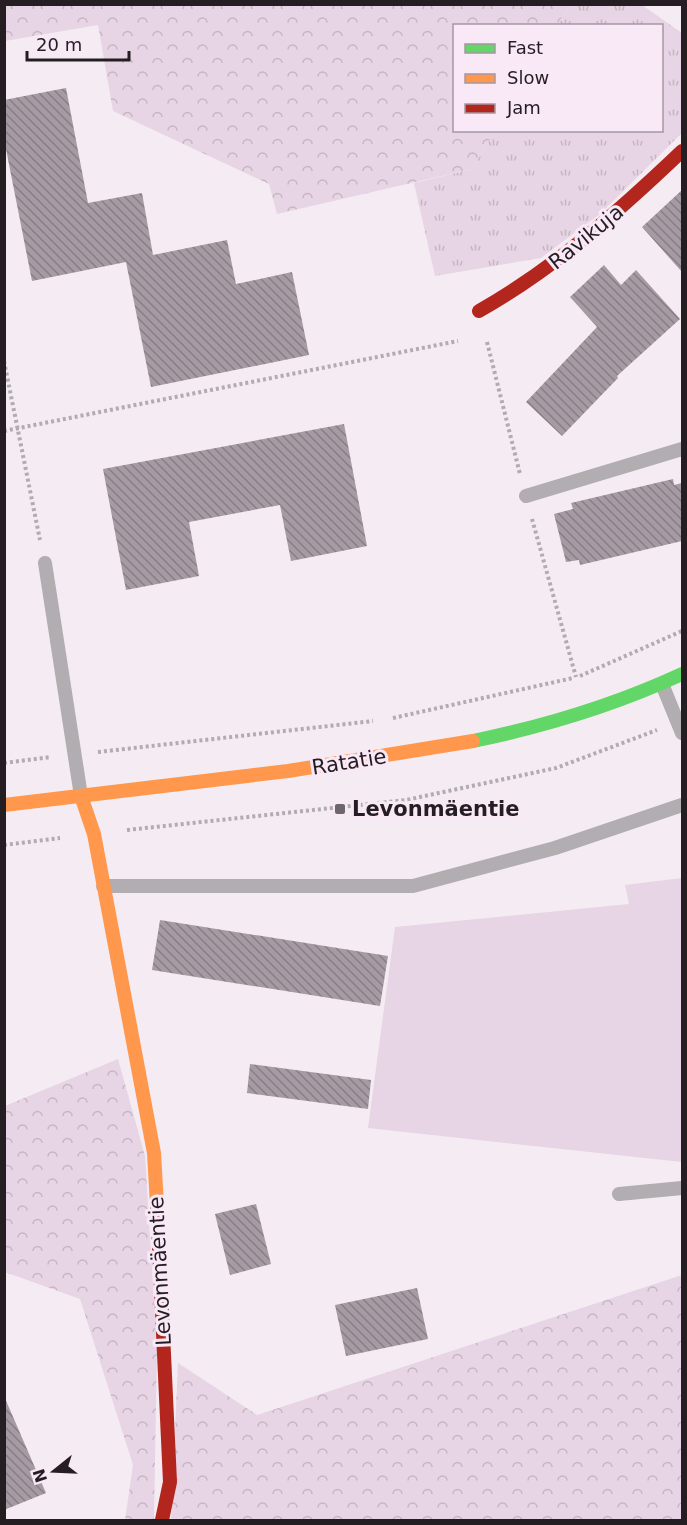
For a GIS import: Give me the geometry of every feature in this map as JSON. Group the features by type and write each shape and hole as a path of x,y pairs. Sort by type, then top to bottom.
{"street":[{"name":"Ravikuja","path":"479,311 519,290 607,223 682,151"},
{"name":"Ratatie","path":"4,805 256,777 485,740 573,718 682,674"},
{"name":"Levonmäentie","path":"81,796 93,834 154,1153 170,1482 162,1521"}],"lane":[{"path":"526,496 682,449"},
{"name":"Levonmäentie","path":"45,563 81,796"},
{"path":"662,684 682,733"},
{"path":"103,886 413,886 555,848 682,805"},
{"path":"619,1194 682,1188"}],"path":[{"path":"4,431 458,342"},
{"path":"4,361 45,563"},
{"path":"4,763 384,720 576,677 682,631"},
{"path":"4,845 406,800 556,768 647,734"}],"green space":[{"path":"5,4 570,4 558,24 453,24 453,132 494,132 472,169 277,214 269,184 113,111 98,25 5,41"},
{"path":"570,5 642,5 682,33 682,133 600,214 541,258 435,276 414,183 472,169 494,132 663,132 663,24 558,24"},
{"path":"682,878 682,1162 368,1128 395,927 629,904 625,885"},
{"path":"118,1059 145,1156 157,1349 154,1520 125,1520 133,1465 80,1299 5,1272 5,1106"},
{"path":"682,1275 682,1520 171,1520 178,1363 257,1415"}],"building":[{"path":"66,88 88,203 142,193 153,255 227,240 236,284 292,272 309,355 151,387 126,262 32,281 4,139 4,100"},
{"path":"682,190 682,272 642,227"},
{"path":"604,265 621,285 636,270 680,319 617,376 618,378 562,436 526,402 597,327 570,297"},
{"path":"344,424 367,546 291,561 280,505 189,522 199,576 126,590 103,469"},
{"path":"673,479 674,485 682,483 682,541 580,565 579,560 566,562 554,514 573,509 571,503"},
{"path":"160,920 388,956 380,1006 152,970"},
{"path":"250,1064 371,1080 368,1109 247,1093"},
{"path":"256,1204 271,1264 230,1275 215,1214"},
{"path":"417,1288 428,1339 346,1356 335,1305"},
{"path":"4,1396 46,1493 4,1510"}],"traffic: fast":[{"path":"473,741 580,714 682,674"}],"traffic: slow":[{"path":"4,805 288,771 473,741"},
{"path":"81,796 94,834 154,1153 157,1205"}],"traffic: jam":[{"path":"479,311 560,257 682,151"},
{"path":"157,1205 170,1482 162,1520"}],"place":[{"name":"Levonmäentie","path":"340,809"}]}
